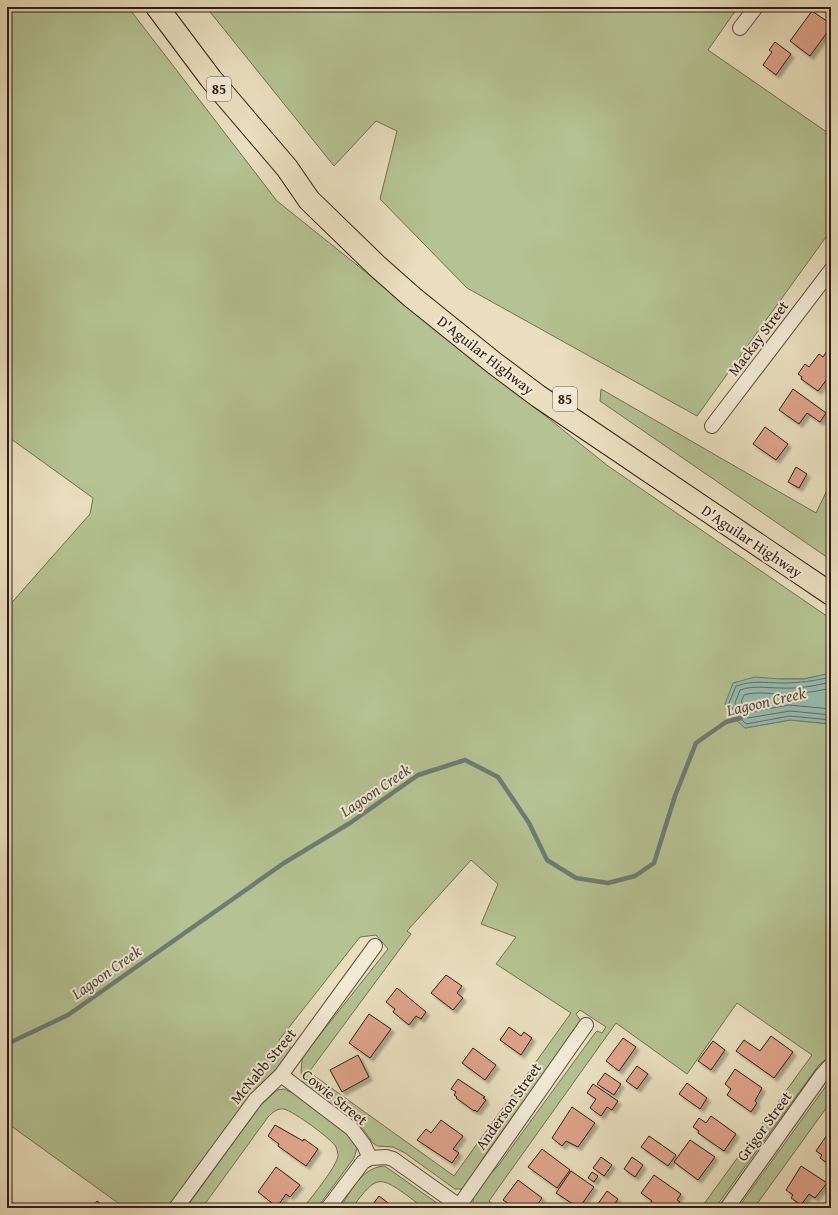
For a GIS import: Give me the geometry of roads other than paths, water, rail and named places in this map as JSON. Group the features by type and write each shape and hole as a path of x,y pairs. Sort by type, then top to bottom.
{"highway":[{"name":"D'Aguilar Highway","path":"157,7 210,79 287,168 309,200 346,237 412,297 488,359 538,396 831,594"},
{"name":"D'Aguilar Highway","path":"287,168 319,193 356,230 449,312 500,352 553,392 831,580"}],"street":[{"path":"740,28 756,7"},
{"name":"Mackay Street","path":"712,426 831,270"},
{"name":"McNabb Street","path":"176,1208 256,1099 281,1075 375,946"},
{"name":"Anderson Street","path":"461,1207 586,1025"},
{"name":"Grigor Street","path":"727,1208 821,1076 831,1065"},
{"name":"Cowie Street","path":"281,1075 352,1129 364,1145 370,1158"},
{"path":"328,1208 356,1169 363,1162 370,1158 386,1157 393,1159 461,1207"}],"water":[{"path":"831,673 831,724 790,720 745,728 731,716 725,704 733,683 755,677 804,679"}],"waterway":[{"name":"Lagoon Creek","path":"7,1044 68,1015 284,863 350,823 418,775 465,760 498,777 529,823 547,860 576,878 608,883 635,876 654,863 675,796 696,743 726,722 741,718"}]}
